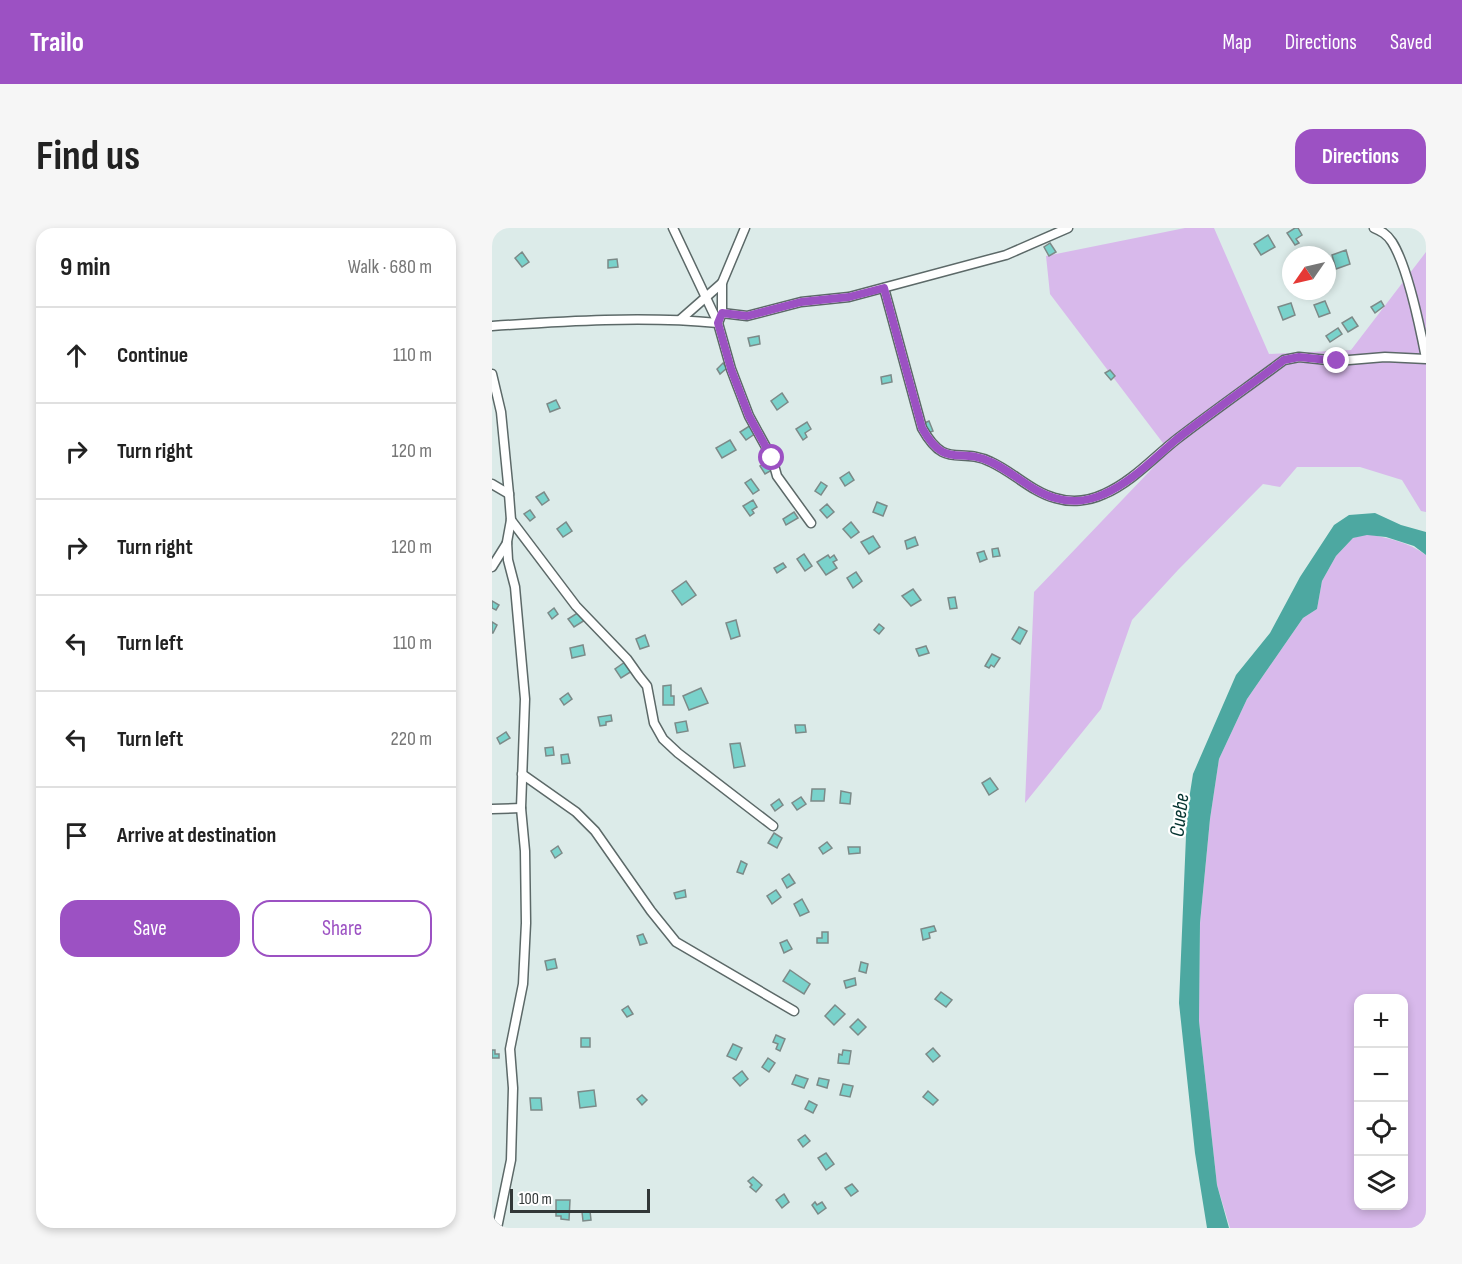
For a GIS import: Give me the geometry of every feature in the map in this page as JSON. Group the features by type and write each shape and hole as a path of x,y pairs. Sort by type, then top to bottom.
{"street":[{"path":"673,228 718,323 745,407 772,458 777,476 811,523"},
{"path":"718,323 722,313 722,283 745,228"},
{"path":"722,313 747,316 801,302 849,297 1006,255 1068,228"},
{"path":"884,288 922,428 930,443 946,454 990,461 1043,493 1073,501 1094,498 1107,493 1284,360 1299,357 1337,361 1385,357 1426,358 1402,261 1391,240 1383,232 1374,228"},
{"path":"681,319 722,283"},
{"path":"492,326 574,320 664,321 681,319 718,323"},
{"path":"492,374 501,412 511,520 507,542 508,560 515,587 525,699 521,808 525,851 524,984 510,1049 513,1088 511,1160 497,1228"},
{"path":"492,484 509,494"},
{"path":"511,520 576,606 627,659 646,686 654,723 663,739 773,826"},
{"path":"492,567 507,542"},
{"path":"522,774 576,812 595,831 651,911 676,942 794,1011"},
{"path":"492,809 521,808"}],"shaded area":[{"path":"1185,228 1214,228 1269,354 1351,350 1426,252 1426,512 1421,511 1402,480 1360,467 1297,467 1280,487 1263,484 1132,620 1101,709 1025,803 1034,592 1169,451 1050,294 1046,256"},
{"path":"1367,534 1405,544 1426,555 1426,1228 1230,1228 1217,1185 1199,1021 1200,924 1210,819 1219,759 1247,699 1303,618 1317,609 1322,581 1336,556 1353,538"}],"water":[{"path":"1375,513 1401,525 1426,532 1426,555 1414,546 1386,537 1367,535 1353,538 1336,556 1322,581 1317,609 1303,618 1247,699 1219,759 1210,819 1200,923 1199,1021 1217,1185 1229,1228 1207,1228 1195,1153 1179,1003 1187,812 1193,774 1236,675 1270,633 1300,577 1334,525 1349,515"}],"building":[{"path":"1298,228 1302,235 1296,239 1299,243 1295,245 1287,233"},
{"path":"1268,235 1275,247 1261,255 1254,244"},
{"path":"1050,243 1056,252 1049,256 1044,247"},
{"path":"1346,250 1350,264 1336,269 1336,254"},
{"path":"522,252 529,262 522,267 515,258"},
{"path":"617,259 618,267 608,268 608,260"},
{"path":"1325,301 1330,313 1319,317 1314,305"},
{"path":"1381,301 1384,306 1375,313 1371,307"},
{"path":"1291,303 1295,315 1283,320 1278,307"},
{"path":"1352,317 1358,326 1348,332 1342,323"},
{"path":"1338,328 1342,334 1330,342 1326,336"},
{"path":"759,336 760,344 750,346 748,338"},
{"path":"723,363 727,368 720,374 717,369"},
{"path":"1110,370 1115,376 1111,380 1105,373"},
{"path":"891,375 892,382 882,384 881,377"},
{"path":"782,393 788,402 777,410 771,401"},
{"path":"556,400 560,408 550,412 547,404"},
{"path":"929,421 933,431 925,434 922,424"},
{"path":"807,422 811,429 805,433 807,437 803,440 796,429"},
{"path":"751,425 756,433 746,440 740,432"},
{"path":"730,440 736,450 722,458 716,448"},
{"path":"767,462 772,470 765,474 760,466"},
{"path":"849,472 854,480 845,486 840,478"},
{"path":"751,479 759,490 753,494 745,483"},
{"path":"821,482 827,486 821,495 815,491"},
{"path":"544,492 549,500 542,505 536,497"},
{"path":"753,500 757,507 752,510 754,513 750,516 743,506"},
{"path":"877,502 887,506 883,516 873,512"},
{"path":"827,504 834,512 827,518 820,510"},
{"path":"530,510 535,517 530,521 524,514"},
{"path":"794,512 798,518 786,525 783,519"},
{"path":"566,522 572,531 563,537 557,529"},
{"path":"851,522 859,532 851,538 843,529"},
{"path":"873,536 880,547 869,554 861,542"},
{"path":"915,537 918,545 907,549 905,541"},
{"path":"998,548 1000,556 993,557 992,549"},
{"path":"984,551 987,559 980,562 977,553"},
{"path":"804,554 812,566 805,571 797,559"},
{"path":"828,555 830,558 834,555 837,560 833,562 837,568 826,575 817,562"},
{"path":"783,563 786,567 777,573 774,568"},
{"path":"856,572 862,581 853,588 847,578"},
{"path":"686,581 696,595 682,605 672,591"},
{"path":"913,589 921,600 911,606 902,596"},
{"path":"955,597 957,608 950,609 948,598"},
{"path":"492,601 499,605 496,610 492,608"},
{"path":"554,608 558,614 552,619 548,613"},
{"path":"579,612 585,620 574,627 568,619"},
{"path":"736,620 740,636 731,639 726,623"},
{"path":"492,622 497,625 493,633 492,633"},
{"path":"879,624 884,628 879,634 874,630"},
{"path":"1019,627 1027,631 1020,644 1012,639"},
{"path":"645,635 649,646 640,649 636,639"},
{"path":"583,645 585,655 572,658 570,648"},
{"path":"926,646 929,653 919,656 916,649"},
{"path":"992,654 1000,658 994,667 991,665 989,668 985,666"},
{"path":"625,662 632,671 621,678 615,669"},
{"path":"671,685 674,705 663,705 663,686"},
{"path":"701,688 708,703 689,710 683,696"},
{"path":"568,693 572,699 564,705 560,699"},
{"path":"611,715 612,721 600,726 598,717"},
{"path":"686,721 688,731 677,733 675,723"},
{"path":"795,725 805,725 806,732 796,733"},
{"path":"506,732 510,738 500,744 497,738"},
{"path":"740,743 745,766 734,768 730,744"},
{"path":"553,747 554,755 546,756 545,748"},
{"path":"568,754 570,763 562,764 561,755"},
{"path":"990,778 998,789 989,795 982,783"},
{"path":"812,789 825,789 824,801 811,801"},
{"path":"841,791 851,793 850,804 840,803"},
{"path":"801,797 806,804 797,810 792,803"},
{"path":"779,799 783,805 775,811 771,805"},
{"path":"774,833 782,838 777,848 768,843"},
{"path":"827,842 832,848 823,854 819,848"},
{"path":"558,846 562,853 555,858 551,851"},
{"path":"848,847 860,847 860,853 849,854"},
{"path":"741,861 747,864 743,874 737,872"},
{"path":"789,874 795,883 787,888 782,879"},
{"path":"685,890 686,897 676,899 674,893"},
{"path":"776,890 781,897 772,904 767,896"},
{"path":"802,899 809,912 800,916 794,904"},
{"path":"934,926 936,931 929,933 930,938 923,940 921,929"},
{"path":"822,932 828,932 828,943 817,943 817,938 822,938"},
{"path":"643,934 647,943 640,945 637,936"},
{"path":"787,940 792,949 784,953 780,943"},
{"path":"555,959 557,968 547,970 545,961"},
{"path":"861,962 868,964 866,973 859,971"},
{"path":"790,970 810,984 804,994 783,981"},
{"path":"855,978 856,985 846,988 844,981"},
{"path":"941,992 952,1000 946,1007 935,999"},
{"path":"835,1005 845,1014 834,1025 825,1016"},
{"path":"628,1006 633,1014 627,1017 622,1010"},
{"path":"858,1019 866,1027 858,1035 850,1027"},
{"path":"776,1035 785,1039 780,1051 776,1049 778,1044 773,1042"},
{"path":"581,1038 590,1038 590,1047 581,1047"},
{"path":"733,1044 742,1048 736,1060 727,1056"},
{"path":"933,1048 940,1056 933,1062 926,1054"},
{"path":"492,1050 495,1050 495,1054 499,1054 499,1058 492,1058"},
{"path":"843,1050 851,1051 849,1064 838,1063 839,1054 842,1055"},
{"path":"768,1058 775,1063 769,1072 762,1067"},
{"path":"742,1071 748,1079 740,1086 733,1078"},
{"path":"796,1075 808,1079 804,1088 792,1084"},
{"path":"819,1078 829,1080 827,1088 817,1085"},
{"path":"843,1084 853,1086 850,1097 840,1095"},
{"path":"594,1090 596,1106 580,1108 578,1092"},
{"path":"928,1091 938,1100 933,1105 923,1097"},
{"path":"642,1095 647,1100 642,1105 637,1099"},
{"path":"530,1098 541,1098 542,1110 531,1110"},
{"path":"809,1101 817,1105 813,1113 805,1109"},
{"path":"805,1135 810,1141 803,1147 798,1140"},
{"path":"826,1153 834,1164 826,1170 818,1158"},
{"path":"753,1177 762,1185 756,1192 750,1187 752,1185 748,1181"},
{"path":"852,1184 858,1191 851,1196 845,1188"},
{"path":"784,1194 789,1202 782,1208 776,1200"},
{"path":"556,1200 570,1200 569,1220 556,1216"},
{"path":"815,1202 817,1205 822,1202 826,1208 818,1214 812,1205"},
{"path":"590,1211 591,1220 583,1221 582,1212"}],"route":[{"path":"772,458 741,399 718,323 722,313 747,316 801,302 849,297 884,288 922,428 930,443 946,454 990,461 1043,493 1073,501 1094,498 1107,493 1284,360 1299,357 1337,361"}],"water label":[{"name":"Cuebe","path":"1179,815"}]}
